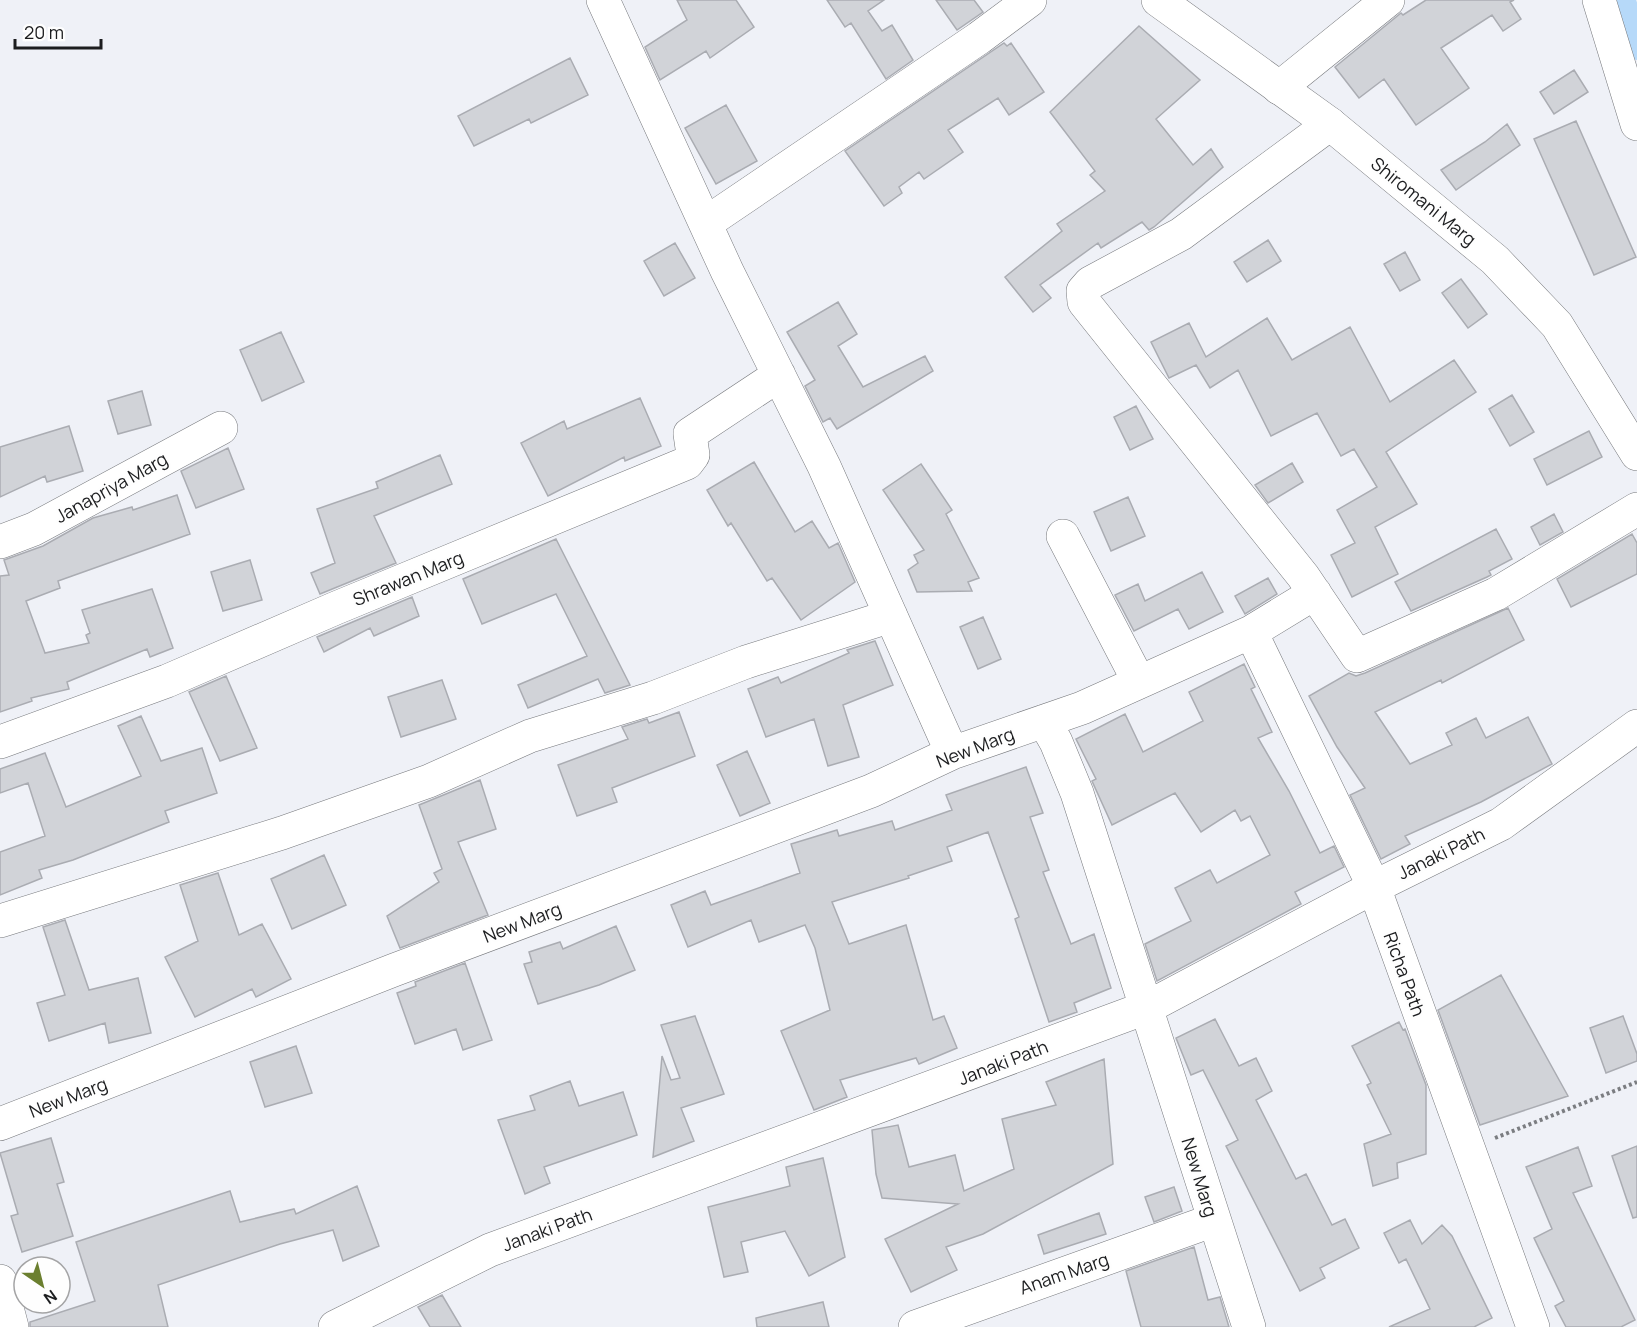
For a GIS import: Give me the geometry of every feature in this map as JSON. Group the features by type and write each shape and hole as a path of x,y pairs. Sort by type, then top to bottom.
{"street":[{"path":"603,0 706,223 824,466 952,753"},
{"path":"706,223 950,58 1030,0"},
{"name":"Shiromani Marg","path":"1158,0 1330,124 1495,260 1550,317 1637,454"},
{"path":"1279,88 1388,0"},
{"path":"1599,0 1637,124"},
{"path":"1330,124 1181,234 1090,283 1083,291 1084,302 1119,343 1315,593 1357,656 1496,594 1637,510"},
{"name":"Shrawan Marg","path":"0,742 167,681 347,603 687,463 693,455 690,434 779,375"},
{"name":"Janapriya Marg","path":"0,542 34,529 220,428"},
{"path":"1063,536 1139,682"},
{"name":"New Marg","path":"0,1124 416,962 871,790 952,753 1082,708 1251,632 1315,593"},
{"path":"0,921 282,833 429,781 530,736 653,698 746,662 891,616"},
{"name":"Richa Path","path":"1251,632 1374,887 1533,1327"},
{"name":"New Marg","path":"1044,722 1056,742 1077,793 1148,1007 1249,1327"},
{"name":"Janaki Path","path":"335,1327 490,1250 1148,1007 1374,887 1501,824 1637,726"},
{"name":"Anam Marg","path":"915,1327 1214,1220"},
{"path":"0,1281 12,1327"}],"path":[{"path":"1469,1149 1637,1082"}],"building":[{"path":"677,0 736,0 754,27 710,58 706,51 660,80 645,47 687,20"},
{"path":"827,0 884,0 868,11 882,31 892,25 913,60 886,79 851,23 845,27"},
{"path":"936,0 974,0 983,12 957,30"},
{"path":"1426,0 1514,0 1510,2 1521,19 1503,31 1492,15 1441,48 1469,88 1416,125 1384,79 1359,98 1335,67 1401,13 1403,15"},
{"path":"1139,26 1200,80 1156,119 1193,165 1211,149 1223,167 1154,227 1149,230 1142,222 1101,248 1098,243 1040,285 1051,298 1033,312 1005,277 1062,231 1057,224 1105,191 1090,175 1095,171 1050,112"},
{"path":"1004,43 1007,46 1011,43 1044,92 1009,115 998,98 948,130 963,152 924,179 919,172 899,187 902,193 884,206 845,151"},
{"path":"570,58 588,95 531,123 529,119 474,146 458,116"},
{"path":"1574,70 1588,92 1554,114 1540,92"},
{"path":"726,105 757,161 716,184 685,128"},
{"path":"1576,121 1636,257 1594,275 1534,139"},
{"path":"1507,124 1520,145 1456,190 1441,170 1485,142"},
{"path":"1268,240 1281,261 1247,282 1234,262"},
{"path":"675,243 695,278 664,296 644,261"},
{"path":"1405,252 1420,280 1400,291 1384,264"},
{"path":"1461,279 1487,314 1468,328 1442,293"},
{"path":"838,302 857,334 838,346 863,387 925,356 933,371 837,429 830,418 823,422 805,386 815,380 787,332"},
{"path":"1267,318 1292,360 1350,327 1390,402 1454,360 1476,392 1386,452 1417,504 1375,527 1398,574 1352,597 1331,555 1355,543 1337,510 1377,487 1354,449 1341,456 1317,413 1271,436 1238,370 1210,388 1196,365 1169,378 1151,342 1189,323 1206,357"},
{"path":"281,332 304,382 262,401 240,350"},
{"path":"142,391 151,425 118,434 108,401"},
{"path":"1512,395 1534,432 1510,446 1489,409"},
{"path":"640,398 661,446 625,461 624,457 548,496 521,443 564,421 567,429"},
{"path":"1136,406 1153,439 1130,450 1114,417"},
{"path":"69,426 83,471 47,482 45,476 0,497 0,447"},
{"path":"1589,431 1602,457 1547,485 1534,459"},
{"path":"228,448 244,489 196,508 181,471"},
{"path":"440,455 452,484 374,516 396,563 320,594 311,573 335,563 317,509 378,488 376,482"},
{"path":"754,462 795,532 812,521 829,548 838,543 855,582 801,620 772,578 767,581 731,523 728,526 707,490"},
{"path":"1292,463 1303,482 1268,503 1255,485"},
{"path":"921,464 952,510 946,514 979,578 968,582 972,591 917,592 908,570 918,563 914,555 924,550 883,490"},
{"path":"177,495 190,534 58,581 60,588 26,601 45,653 89,643 86,635 90,633 82,610 152,589 173,648 150,657 147,649 67,682 69,689 31,698 32,701 0,712 0,576 9,575 4,560 43,546 93,518 132,507 133,510"},
{"path":"1128,497 1145,536 1111,551 1094,512"},
{"path":"1554,514 1563,532 1540,545 1531,527"},
{"path":"1496,529 1512,559 1489,571 1491,575 1411,611 1395,582"},
{"path":"1632,534 1637,543 1637,574 1571,607 1557,579"},
{"path":"556,539 630,685 605,693 598,679 528,708 518,685 587,656 556,594 482,624 463,579"},
{"path":"250,560 262,600 223,611 211,572"},
{"path":"1202,572 1223,612 1189,629 1178,609 1134,631 1115,595 1138,584 1145,601"},
{"path":"1268,578 1277,594 1245,614 1235,596"},
{"path":"412,597 419,616 374,636 370,628 324,652 317,637"},
{"path":"1508,608 1524,640 1442,683 1441,680 1375,712 1410,764 1452,745 1446,733 1476,718 1486,738 1528,717 1552,764 1481,802 1405,836 1410,844 1381,859 1350,795 1365,788 1337,747 1309,696 1349,673 1356,676 1365,673"},
{"path":"983,617 1001,659 978,669 960,627"},
{"path":"875,641 893,685 843,705 859,757 828,766 814,719 766,737 748,689 778,677 781,683 849,653 847,650"},
{"path":"1244,664 1255,687 1251,689 1272,732 1258,738 1289,791 1320,853 1334,846 1344,867 1295,892 1301,904 1157,981 1145,944 1191,921 1175,888 1210,870 1217,883 1270,855 1250,816 1241,821 1235,810 1201,832 1175,793 1112,825 1092,781 1096,779 1076,739 1125,714 1143,752 1203,721 1189,692"},
{"path":"226,676 257,748 220,761 189,692"},
{"path":"442,680 456,719 401,737 388,697"},
{"path":"679,712 695,756 612,788 617,802 577,816 558,765 628,739 622,727 647,719 649,723"},
{"path":"141,716 161,761 202,748 217,793 165,811 169,822 73,860 39,870 42,878 0,895 0,852 45,836 28,783 0,793 0,769 45,753 66,807 141,776 118,726"},
{"path":"747,751 770,803 740,816 717,765"},
{"path":"1026,767 1043,813 1030,817 1049,870 1043,872 1071,944 1094,934 1111,988 1074,1003 1077,1012 1049,1022 1015,919 1019,917 988,832 947,847 952,861 908,876 909,878 832,902 849,944 906,925 933,1020 944,1016 957,1048 919,1064 916,1058 840,1080 847,1097 814,1110 781,1031 830,1010 815,948 805,925 759,942 751,920 688,947 671,905 705,891 711,905 800,873 791,844 837,830 839,836 892,821 895,830 952,810 946,795"},
{"path":"480,780 496,829 458,842 488,915 400,948 387,916 439,882 434,873 442,869 419,805"},
{"path":"324,855 346,905 292,929 271,879"},
{"path":"218,873 239,935 262,924 291,979 256,997 252,989 195,1017 165,957 198,941 180,885"},
{"path":"65,920 89,990 138,978 151,1033 109,1043 105,1023 49,1041 37,1003 65,995 43,927"},
{"path":"616,926 635,970 599,985 538,1004 524,964 532,962 529,952 560,942 563,949"},
{"path":"465,963 492,1040 463,1050 456,1029 415,1044 397,993 416,986 415,982"},
{"path":"1501,975 1568,1096 1480,1125 1438,1010"},
{"path":"695,1016 724,1094 681,1108 694,1141 653,1157 662,1056 671,1080 680,1078 661,1025"},
{"path":"1623,1016 1637,1054 1637,1061 1606,1073 1590,1028"},
{"path":"1215,1019 1239,1066 1256,1058 1272,1091 1256,1100 1296,1179 1306,1174 1332,1225 1345,1219 1359,1248 1320,1268 1325,1278 1300,1291 1226,1146 1238,1140 1203,1070 1191,1075 1176,1038"},
{"path":"1399,1022 1403,1030 1405,1029 1426,1085 1426,1154 1397,1163 1398,1178 1373,1186 1364,1144 1391,1134 1367,1085 1371,1083 1352,1046"},
{"path":"296,1046 312,1093 265,1107 250,1062"},
{"path":"1104,1059 1113,1164 983,1234 946,1247 957,1270 911,1292 885,1239 958,1204 882,1198 876,1174 872,1130 898,1125 909,1167 955,1155 964,1191 1014,1169 1002,1119 1056,1105 1046,1082"},
{"path":"570,1081 579,1106 623,1092 637,1135 544,1167 550,1183 525,1194 498,1120 535,1110 530,1096"},
{"path":"51,1138 64,1182 57,1184 73,1236 22,1252 11,1216 18,1214 0,1153"},
{"path":"1637,1146 1637,1217 1633,1218 1612,1156"},
{"path":"1578,1147 1592,1186 1573,1193 1635,1320 1621,1327 1566,1327 1555,1306 1564,1301 1534,1238 1552,1229 1526,1167"},
{"path":"823,1158 845,1257 809,1276 785,1231 741,1242 748,1272 724,1277 708,1207 790,1186 786,1167"},
{"path":"357,1186 379,1246 343,1261 333,1230 280,1244 158,1285 168,1327 30,1327 30,1322 52,1315 72,1315 72,1308 95,1301 76,1242 230,1191 240,1222 294,1209 296,1214"},
{"path":"1174,1187 1182,1211 1154,1222 1145,1197"},
{"path":"1099,1213 1106,1234 1044,1254 1038,1235"},
{"path":"1410,1220 1422,1244 1442,1225 1452,1236 1492,1318 1474,1327 1389,1327 1430,1309 1406,1259 1399,1263 1384,1233"},
{"path":"1194,1247 1208,1300 1220,1297 1229,1327 1141,1327 1126,1271"},
{"path":"442,1295 461,1327 430,1327 418,1307"},
{"path":"823,1302 829,1327 757,1327 756,1318"}],"waterway":[{"path":"1620,0 1637,45"}]}
